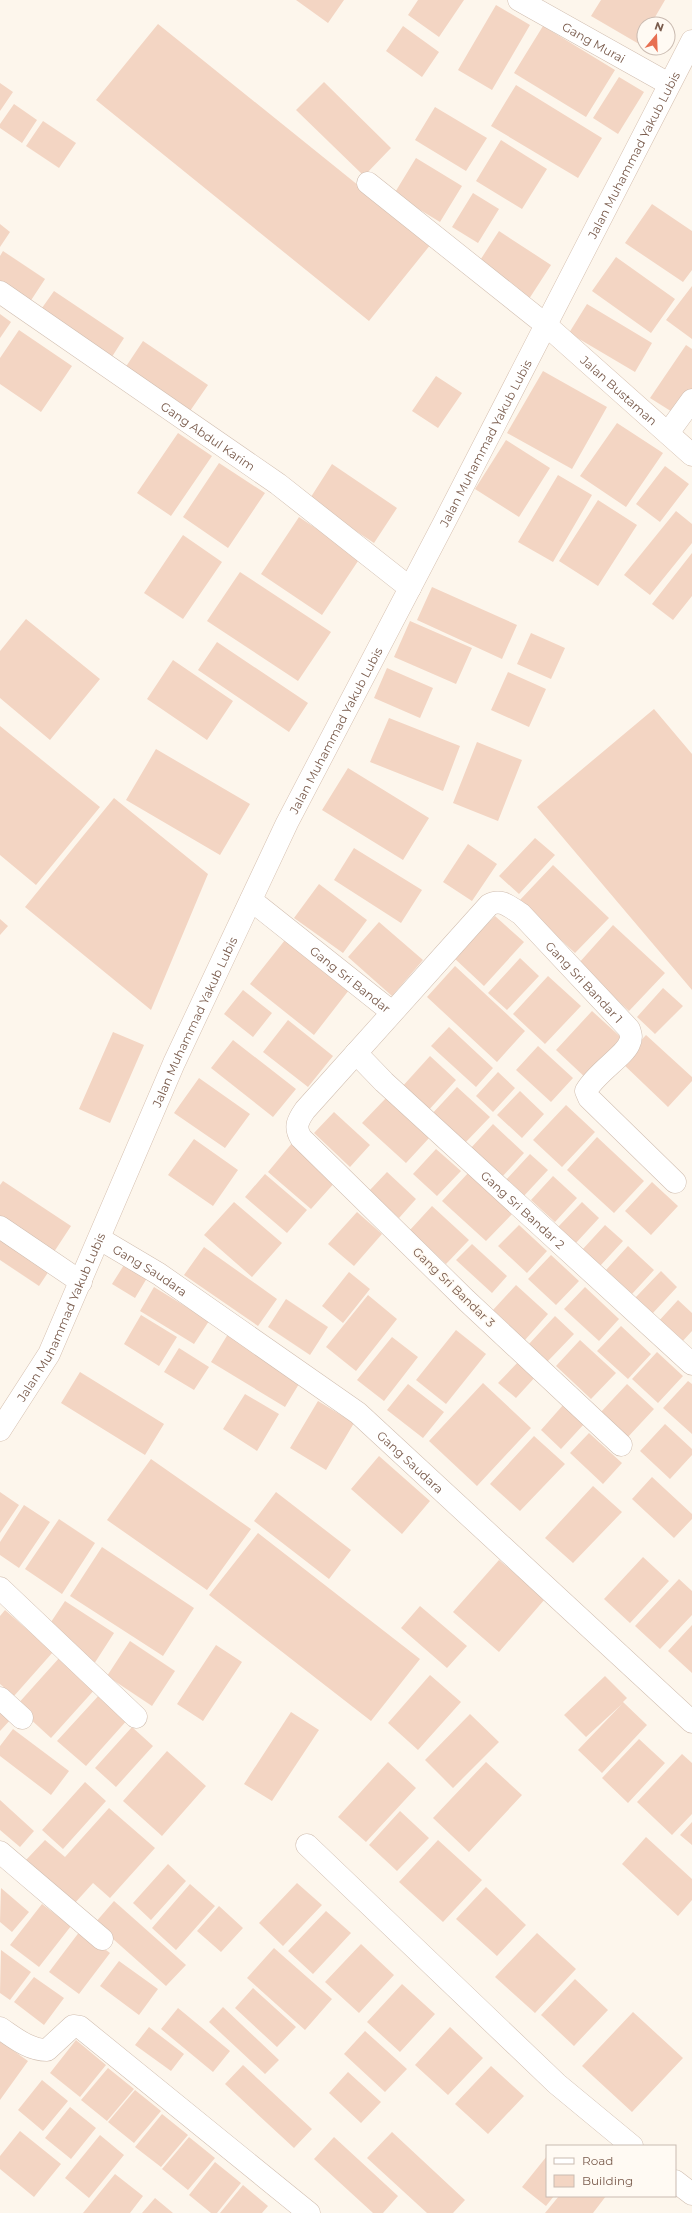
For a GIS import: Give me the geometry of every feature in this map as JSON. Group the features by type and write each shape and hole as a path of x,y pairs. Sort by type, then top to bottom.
{"street":[{"name":"Gang Murai","path":"520,0 669,84"},
{"name":"Jalan Muhammad Yakub Lubis","path":"0,1430 49,1354 100,1239 174,1063 287,823 692,41"},
{"name":"Jalan Bustaman","path":"368,183 546,325 692,455"},
{"name":"Gang Abdul Karim","path":"0,292 278,484 410,588"},
{"path":"668,433 692,400"},
{"name":"Gang Sri Bandar","path":"251,900 392,1012 305,1110 297,1123"},
{"name":"Gang Sri Bandar 1","path":"392,1012 489,905 495,901 504,903 521,914 629,1029 632,1036 628,1046 591,1081 586,1090 589,1098 675,1182"},
{"name":"Gang Sri Bandar 2","path":"356,1053 384,1082 692,1364"},
{"name":"Gang Sri Bandar 3","path":"297,1123 297,1131 301,1138 466,1300 621,1445"},
{"path":"0,1227 81,1282"},
{"name":"Gang Saudara","path":"100,1239 159,1274 358,1413 692,1722"},
{"path":"0,1588 136,1717"},
{"path":"0,1698 22,1718"},
{"path":"307,1846 557,2084 631,2145"},
{"path":"0,1852 102,1939"},
{"path":"0,2028 38,2050 47,2050 73,2026 80,2027 309,2213"},
{"path":"676,2182 692,2194"}],"building":[{"path":"296,0 344,0 328,23"},
{"path":"418,0 464,0 439,37 408,15"},
{"path":"601,0 665,0 656,16 636,16 636,42 591,16"},
{"path":"496,5 530,25 492,90 458,70"},
{"path":"158,24 431,244 369,321 96,100"},
{"path":"403,26 439,52 422,77 386,51"},
{"path":"543,26 615,70 586,117 514,73"},
{"path":"619,77 644,92 618,134 593,118"},
{"path":"324,82 391,148 364,176 296,110"},
{"path":"0,83 13,92 0,111"},
{"path":"516,85 602,138 578,178 491,126"},
{"path":"14,104 37,120 22,143 0,128 0,124"},
{"path":"435,107 487,138 466,171 415,140"},
{"path":"43,121 76,143 59,168 26,146"},
{"path":"501,140 547,169 522,209 476,181"},
{"path":"416,158 462,186 440,222 394,194"},
{"path":"473,193 499,209 478,243 452,227"},
{"path":"652,204 692,231 692,270 683,282 625,243"},
{"path":"0,224 10,232 0,247"},
{"path":"499,231 551,265 529,299 477,265"},
{"path":"3,251 45,279 26,308 0,290 0,256"},
{"path":"616,257 675,299 651,333 592,291"},
{"path":"692,286 692,339 666,320"},
{"path":"54,291 124,338 108,363 37,315"},
{"path":"587,304 652,343 635,372 569,333"},
{"path":"0,314 11,322 0,338"},
{"path":"19,330 72,366 41,412 0,384 0,358"},
{"path":"143,341 208,385 190,411 125,368"},
{"path":"686,345 692,349 692,393 677,415 650,398"},
{"path":"543,371 607,407 572,469 507,433"},
{"path":"436,376 462,393 438,428 412,411"},
{"path":"617,423 663,453 626,507 580,476"},
{"path":"178,433 212,456 171,516 137,493"},
{"path":"506,440 550,468 519,517 475,489"},
{"path":"219,463 265,493 228,548 183,517"},
{"path":"332,464 397,508 374,543 309,500"},
{"path":"665,466 689,484 660,522 636,504"},
{"path":"558,475 592,495 553,562 518,542"},
{"path":"598,500 637,525 598,586 559,561"},
{"path":"676,511 692,524 692,543 650,595 624,575"},
{"path":"299,517 360,558 322,615 261,574"},
{"path":"183,535 222,562 183,619 144,593"},
{"path":"692,553 692,596 673,620 652,604"},
{"path":"240,572 331,632 298,681 207,621"},
{"path":"432,587 517,625 502,659 417,620"},
{"path":"26,619 100,679 50,740 0,698 0,651"},
{"path":"410,621 472,648 456,684 394,657"},
{"path":"531,633 565,648 551,679 517,664"},
{"path":"217,642 308,703 289,732 198,670"},
{"path":"173,660 233,701 207,740 147,699"},
{"path":"387,668 433,688 420,718 374,698"},
{"path":"508,672 546,689 529,727 491,710"},
{"path":"654,709 692,754 692,990 537,807"},
{"path":"389,718 460,746 443,791 370,762"},
{"path":"0,726 100,807 36,885 0,855"},
{"path":"477,742 522,760 498,821 453,803"},
{"path":"156,749 250,804 220,855 126,800"},
{"path":"348,768 429,818 403,860 322,810"},
{"path":"114,798 208,874 151,1010 25,907"},
{"path":"535,838 555,855 519,894 499,876"},
{"path":"468,844 497,864 472,901 443,882"},
{"path":"354,848 422,890 401,923 334,880"},
{"path":"553,865 609,918 575,953 519,901"},
{"path":"319,884 367,920 343,953 294,918"},
{"path":"495,916 524,942 484,986 454,958"},
{"path":"0,919 8,926 0,935"},
{"path":"379,922 423,960 392,996 348,957"},
{"path":"613,925 665,973 629,1011 578,964"},
{"path":"285,940 349,990 314,1035 250,984"},
{"path":"520,958 539,976 507,1010 488,993"},
{"path":"455,966 525,1031 497,1062 427,997"},
{"path":"548,976 581,1006 545,1044 513,1014"},
{"path":"663,988 683,1006 655,1034 637,1017"},
{"path":"243,990 272,1013 253,1037 224,1014"},
{"path":"592,1011 625,1041 588,1080 556,1050"},
{"path":"288,1020 333,1056 308,1087 263,1052"},
{"path":"449,1027 493,1068 476,1087 431,1046"},
{"path":"113,1032 144,1045 110,1123 79,1109"},
{"path":"646,1035 692,1077 692,1081 668,1107 621,1062"},
{"path":"233,1040 296,1089 273,1117 211,1068"},
{"path":"538,1046 573,1078 551,1102 516,1070"},
{"path":"430,1056 456,1080 427,1112 401,1088"},
{"path":"498,1072 515,1088 493,1112 476,1096"},
{"path":"199,1078 250,1114 225,1148 174,1113"},
{"path":"457,1087 490,1117 462,1146 430,1116"},
{"path":"520,1091 544,1114 522,1138 497,1115"},
{"path":"387,1097 430,1137 406,1163 362,1123"},
{"path":"566,1105 595,1132 562,1167 533,1140"},
{"path":"334,1112 370,1145 350,1167 314,1133"},
{"path":"493,1124 524,1153 501,1178 470,1149"},
{"path":"597,1137 644,1181 614,1213 567,1170"},
{"path":"194,1139 238,1170 213,1206 168,1175"},
{"path":"293,1142 337,1180 311,1209 268,1172"},
{"path":"436,1149 461,1171 437,1196 413,1174"},
{"path":"530,1154 548,1170 522,1198 504,1182"},
{"path":"470,1171 514,1212 486,1241 442,1201"},
{"path":"387,1172 416,1199 399,1218 369,1191"},
{"path":"265,1174 307,1210 287,1233 245,1197"},
{"path":"553,1176 577,1198 555,1222 531,1200"},
{"path":"3,1181 71,1226 52,1255 0,1221 0,1185"},
{"path":"652,1182 678,1206 651,1235 625,1211"},
{"path":"234,1202 282,1243 252,1277 204,1235"},
{"path":"582,1202 599,1218 575,1244 558,1227"},
{"path":"432,1206 469,1240 446,1264 410,1230"},
{"path":"357,1212 382,1234 354,1266 328,1244"},
{"path":"519,1225 547,1251 527,1273 498,1246"},
{"path":"605,1225 623,1241 600,1266 582,1250"},
{"path":"0,1234 51,1268 39,1286 0,1260"},
{"path":"472,1244 507,1276 492,1293 456,1260"},
{"path":"628,1246 654,1270 632,1294 606,1270"},
{"path":"204,1247 277,1299 258,1326 184,1275"},
{"path":"551,1255 579,1281 556,1305 528,1279"},
{"path":"124,1265 147,1278 135,1298 112,1284"},
{"path":"661,1271 677,1287 652,1314 635,1298"},
{"path":"349,1272 370,1289 343,1323 322,1306"},
{"path":"516,1285 548,1314 525,1340 493,1310"},
{"path":"154,1287 209,1321 194,1344 140,1311"},
{"path":"585,1287 619,1319 599,1341 564,1309"},
{"path":"368,1295 397,1319 356,1371 326,1347"},
{"path":"286,1299 328,1327 310,1355 268,1327"},
{"path":"678,1300 692,1313 692,1331 680,1344 657,1323"},
{"path":"141,1315 177,1337 159,1366 124,1344"},
{"path":"555,1316 574,1334 547,1362 528,1345"},
{"path":"621,1326 651,1354 628,1379 597,1351"},
{"path":"456,1330 486,1354 446,1404 416,1380"},
{"path":"228,1334 302,1379 285,1407 211,1362"},
{"path":"392,1337 418,1357 384,1401 357,1380"},
{"path":"580,1340 616,1373 591,1399 556,1366"},
{"path":"179,1348 209,1367 194,1390 164,1372"},
{"path":"657,1352 683,1376 658,1403 632,1379"},
{"path":"520,1360 537,1375 516,1398 498,1383"},
{"path":"80,1372 164,1424 145,1455 61,1403"},
{"path":"688,1381 692,1384 692,1434 663,1408"},
{"path":"483,1383 531,1428 477,1486 429,1441"},
{"path":"408,1384 444,1412 423,1438 387,1410"},
{"path":"627,1384 654,1409 627,1438 600,1413"},
{"path":"245,1394 279,1414 257,1451 223,1429"},
{"path":"318,1401 354,1423 326,1470 290,1448"},
{"path":"564,1404 585,1423 561,1449 541,1430"},
{"path":"665,1424 692,1449 692,1455 670,1479 640,1451"},
{"path":"589,1433 622,1463 603,1484 570,1453"},
{"path":"534,1436 565,1464 520,1511 490,1484"},
{"path":"379,1456 430,1501 402,1534 351,1489"},
{"path":"151,1459 251,1529 207,1590 107,1520"},
{"path":"652,1477 692,1514 692,1519 674,1538 632,1499"},
{"path":"593,1486 622,1512 573,1563 545,1538"},
{"path":"0,1492 19,1505 0,1533"},
{"path":"276,1492 351,1550 329,1579 254,1521"},
{"path":"24,1505 50,1522 19,1568 0,1555 0,1542"},
{"path":"59,1519 95,1543 62,1594 25,1569"},
{"path":"258,1533 420,1659 371,1721 209,1595"},
{"path":"102,1547 194,1608 163,1656 70,1596"},
{"path":"643,1557 669,1581 630,1623 604,1599"},
{"path":"499,1560 545,1599 499,1652 453,1612"},
{"path":"679,1579 692,1591 692,1615 660,1649 635,1626"},
{"path":"65,1601 114,1633 94,1664 45,1631"},
{"path":"420,1606 467,1646 447,1668 401,1628"},
{"path":"5,1610 53,1652 14,1696 0,1684 0,1616"},
{"path":"692,1625 692,1673 668,1651"},
{"path":"130,1641 175,1671 152,1706 107,1676"},
{"path":"216,1645 242,1662 203,1721 177,1704"},
{"path":"60,1657 96,1688 51,1738 16,1706"},
{"path":"430,1675 461,1702 418,1750 388,1723"},
{"path":"605,1676 627,1698 623,1702 647,1725 602,1773 578,1750 622,1704 586,1737 564,1715"},
{"path":"101,1693 129,1718 86,1766 57,1741"},
{"path":"0,1707 12,1718 0,1731"},
{"path":"291,1712 319,1730 272,1801 244,1784"},
{"path":"470,1714 499,1742 453,1788 425,1760"},
{"path":"132,1727 153,1746 116,1787 95,1768"},
{"path":"13,1729 69,1771 51,1795 0,1756 0,1746"},
{"path":"639,1739 665,1763 628,1803 602,1778"},
{"path":"167,1751 206,1786 162,1836 123,1801"},
{"path":"682,1754 692,1763 692,1814 672,1835 637,1802"},
{"path":"388,1762 416,1788 366,1842 338,1817"},
{"path":"486,1762 522,1795 469,1852 433,1818"},
{"path":"85,1782 106,1801 63,1849 42,1830"},
{"path":"0,1800 34,1831 20,1847 0,1830"},
{"path":"109,1808 155,1848 110,1898 93,1883 74,1904 25,1861 45,1840 65,1857"},
{"path":"400,1811 429,1838 397,1871 369,1845"},
{"path":"692,1822 692,1845 680,1835"},
{"path":"646,1837 692,1879 692,1900 678,1916 622,1864"},
{"path":"438,1840 482,1880 443,1922 399,1882"},
{"path":"168,1864 186,1881 151,1920 133,1903"},
{"path":"297,1883 322,1905 283,1946 259,1923"},
{"path":"190,1884 215,1906 176,1950 152,1928"},
{"path":"486,1887 526,1925 497,1956 456,1919"},
{"path":"1,1888 29,1912 12,1932 0,1922"},
{"path":"114,1901 186,1965 166,1986 95,1923"},
{"path":"42,1904 71,1926 39,1967 10,1945"},
{"path":"219,1906 243,1928 221,1952 197,1931"},
{"path":"326,1911 351,1933 313,1974 288,1951"},
{"path":"80,1931 110,1953 79,1994 49,1972"},
{"path":"537,1933 576,1969 535,2013 495,1977"},
{"path":"361,1944 394,1975 359,2013 325,1982"},
{"path":"274,1948 332,1999 305,2030 247,1978"},
{"path":"1,1950 31,1972 10,2000 0,1993"},
{"path":"119,1961 158,1989 139,2015 100,1986"},
{"path":"34,1977 64,1998 44,2025 14,2002"},
{"path":"575,1979 608,2010 574,2046 541,2015"},
{"path":"402,1984 435,2014 400,2052 367,2022"},
{"path":"253,1988 296,2027 277,2047 235,2008"},
{"path":"223,2007 279,2060 265,2074 209,2022"},
{"path":"178,2008 230,2051 213,2072 161,2029"},
{"path":"633,2012 683,2058 632,2112 582,2066"},
{"path":"149,2027 184,2054 171,2071 135,2045"},
{"path":"450,2027 483,2058 448,2095 415,2065"},
{"path":"365,2031 407,2069 385,2092 344,2054"},
{"path":"76,2040 106,2065 80,2097 50,2073"},
{"path":"0,2041 28,2061 0,2100"},
{"path":"243,2065 312,2129 294,2148 225,2084"},
{"path":"491,2066 524,2096 488,2134 455,2104"},
{"path":"108,2068 134,2089 107,2121 81,2100"},
{"path":"348,2072 381,2102 361,2123 329,2093"},
{"path":"42,2080 68,2101 43,2131 18,2110"},
{"path":"135,2090 161,2111 134,2143 108,2122"},
{"path":"70,2107 96,2128 71,2159 45,2138"},
{"path":"162,2114 188,2135 161,2167 135,2147"},
{"path":"20,2131 61,2164 34,2197 0,2169 0,2156"},
{"path":"392,2132 465,2200 453,2213 427,2213 367,2158"},
{"path":"100,2135 124,2155 89,2198 65,2178"},
{"path":"189,2137 215,2158 188,2190 162,2169"},
{"path":"334,2137 398,2196 383,2213 373,2213 314,2159"},
{"path":"546,2157 546,2197 553,2197 546,2206 522,2187"},
{"path":"215,2162 241,2183 217,2213 211,2213 189,2195"},
{"path":"115,2174 143,2196 130,2213 83,2213"},
{"path":"243,2185 268,2206 262,2213 220,2213"},
{"path":"558,2197 605,2197 593,2213 545,2213"},
{"path":"155,2198 173,2213 142,2213"}]}
